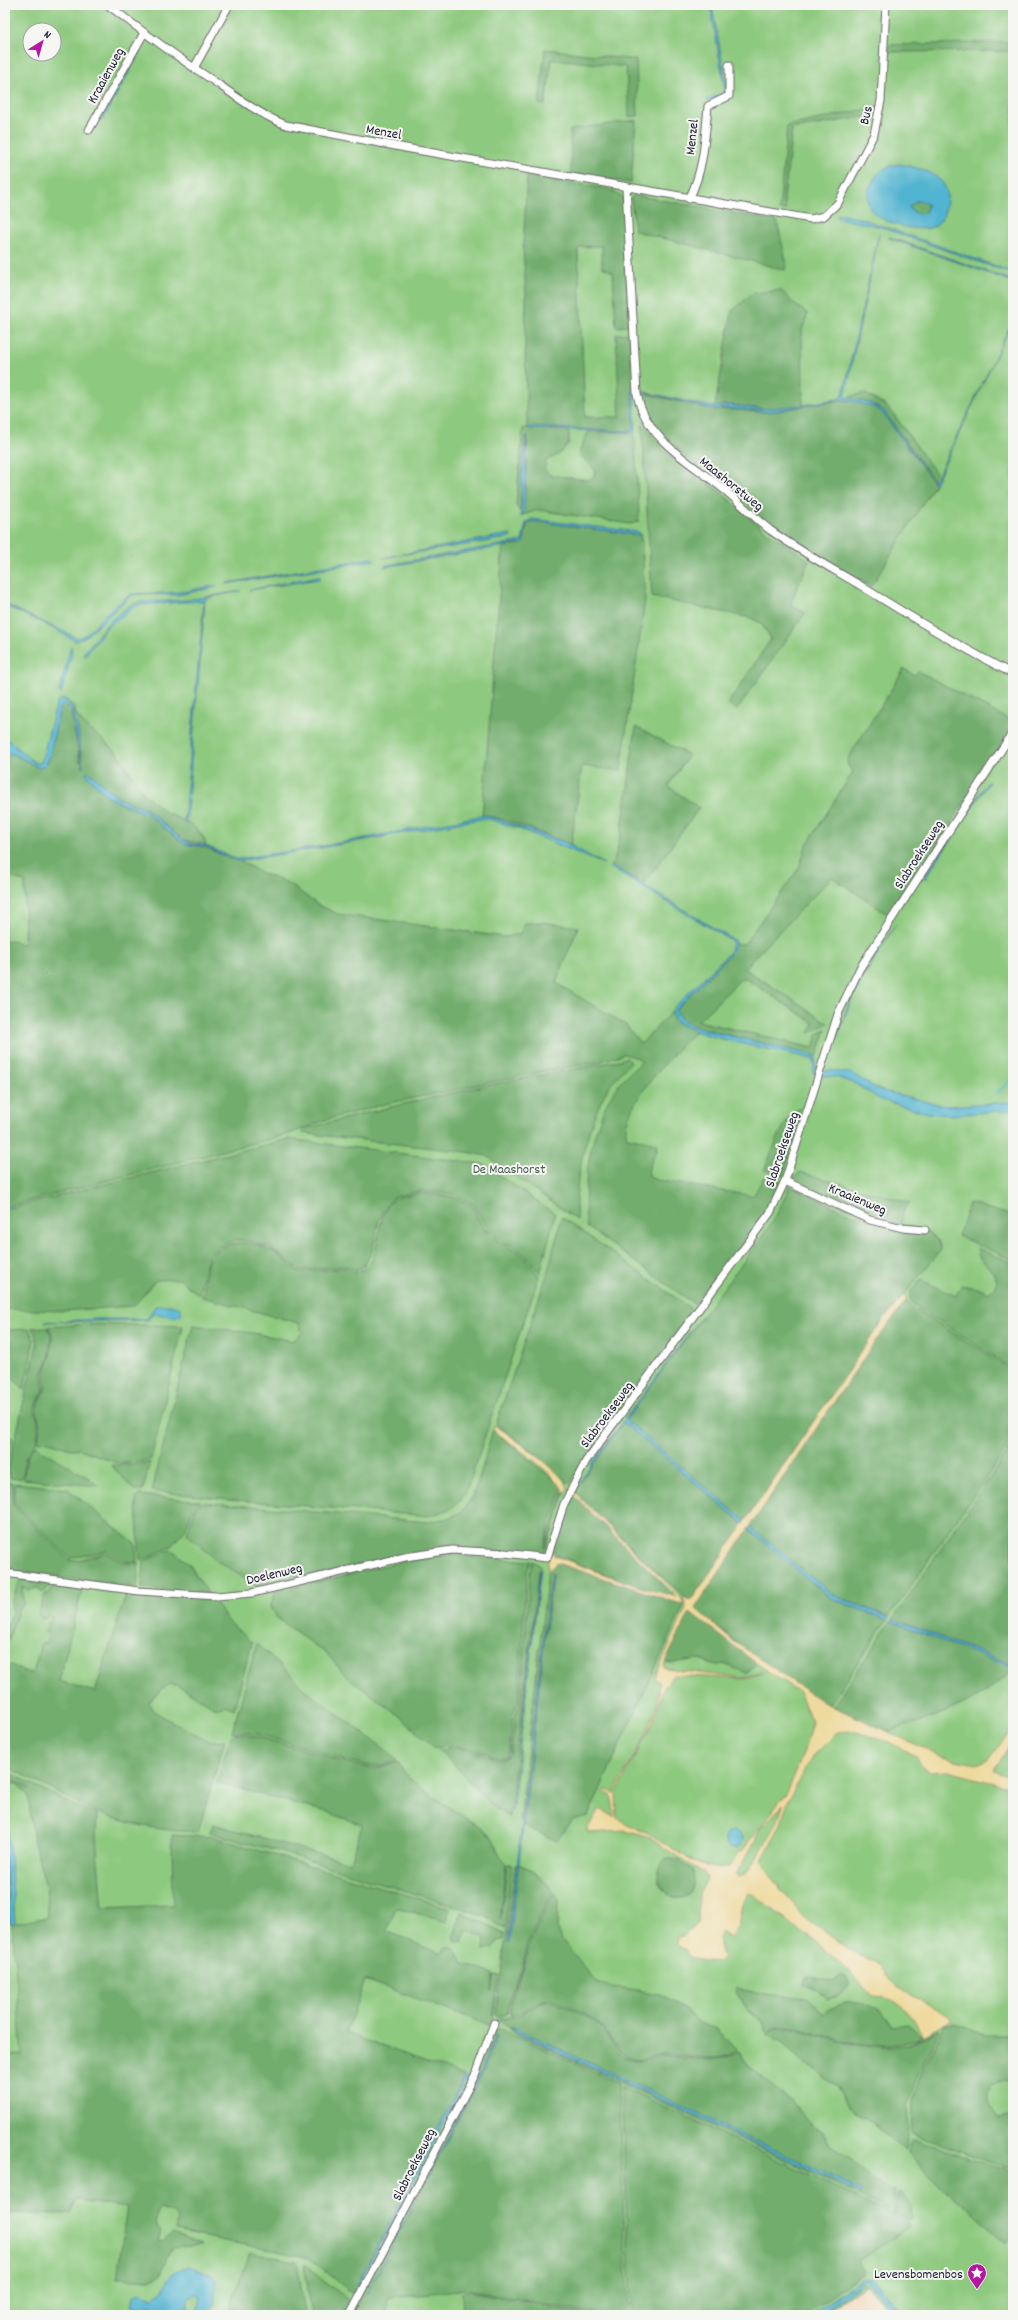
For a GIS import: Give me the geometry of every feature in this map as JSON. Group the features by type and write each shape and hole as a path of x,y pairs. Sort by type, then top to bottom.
{"street":[{"name":"Menzel","path":"108,5 144,33 194,68 252,107 286,125 801,219 824,216"},
{"path":"194,68 229,5"},
{"name":"Bus","path":"824,216 833,209 843,195 869,145 878,123 881,101 886,5"},
{"name":"Kraaienweg","path":"89,130 144,33"},
{"name":"Menzel","path":"689,199 695,187 702,165 708,106 729,96 729,65"},
{"name":"Maashorstweg","path":"626,188 637,394 645,419 658,436 680,457 722,488 752,515 783,539 938,633 1013,674"},
{"name":"Slabroekseweg","path":"547,1558 564,1504 586,1461 770,1213 785,1181 838,1014 847,992 860,968 1013,732"},
{"name":"Kraaienweg","path":"785,1181 870,1220 903,1228 925,1230"},
{"name":"Doelenweg","path":"5,1573 139,1591 216,1596 252,1592 405,1557 452,1550 505,1553 547,1558"},
{"name":"Slabroekseweg","path":"350,2315 475,2075 494,2023"}],"green space":[{"name":"De Maashorst","path":"5,5 1013,5 1013,2315 894,2315 866,2284 822,2315 5,2315"},
{"path":"1013,42 1013,51 889,52 889,45"},
{"path":"545,49 636,60 638,116 629,117 626,67 552,59 545,105 539,104"},
{"path":"877,107 876,115 792,129 784,199 786,210 779,210 787,126"},
{"path":"636,120 631,183 571,173 570,130"},
{"path":"527,176 608,189 623,197 629,326 616,327 613,272 602,267 602,246 581,247 578,250 585,417 620,417 616,334 630,333 634,428 630,431 527,428 525,350 526,293 523,248"},
{"path":"634,195 777,221 787,266 785,270 635,231 631,198"},
{"path":"916,201 922,201 928,205 925,213 918,214 911,210 909,207"},
{"path":"781,290 794,304 808,314 802,330 803,405 768,409 724,405 715,407 732,311 753,293"},
{"path":"643,391 647,394 715,410 728,409 768,412 827,402 843,401 871,405 882,412 935,484 871,587 774,529 723,483 682,454 664,438 652,422 646,411"},
{"path":"864,393 886,406 892,412 938,476 935,481 883,410 870,403 846,398"},
{"path":"642,425 644,425 664,451 717,489 764,530 809,560 790,605 805,613 737,710 728,704 771,639 761,623 751,618 652,597"},
{"path":"523,428 569,431 569,443 559,454 546,461 544,469 550,475 588,480 593,477 596,471 580,455 580,450 588,432 634,432 639,512 638,522 630,524 538,510 523,515 528,438 525,438 520,512 516,506"},
{"path":"532,521 640,535 642,543 645,601 621,771 582,766 571,846 540,832 490,816 482,816 503,547 523,543 527,524"},
{"path":"904,669 914,675 918,671 1013,722 1013,727 890,916 832,877 744,968 828,1023 809,1033 814,1023 743,977 698,1021 813,1048 817,1035 826,1029 817,1057 688,1025 680,1020 676,1009 733,951 735,944 744,944 799,868 806,846 853,772 848,766 847,760"},
{"path":"68,702 74,706 76,715 84,724 117,752 144,794 164,811 184,821 185,824 187,822 193,826 199,832 206,845 183,840 149,811 118,798 86,772 86,774 107,796 122,804 146,813 184,844 205,847 228,858 241,861 259,872 288,883 318,905 338,914 505,937 520,934 524,923 542,922 578,927 556,983 626,1025 641,1044 672,1011 676,1021 696,1031 663,1066 639,1096 626,1125 627,1137 657,1143 656,1152 649,1168 649,1177 657,1180 753,1196 764,1177 781,1182 762,1221 700,1303 693,1303 587,1227 585,1193 587,1175 599,1122 614,1091 642,1062 638,1058 624,1054 595,1063 550,1070 385,1104 325,1120 289,1134 5,1207 5,940 24,944 25,882 5,875 5,754 14,754 39,768 48,762 60,707 64,703 71,711 80,762 78,730"},
{"path":"636,727 689,755 668,786 699,808 644,884 611,866 614,862 622,829"},
{"path":"627,1058 631,1062 616,1077 609,1087 595,1115 589,1133 577,1188 577,1220 487,1156 467,1152 301,1133 305,1129 377,1110 499,1083"},
{"path":"802,1107 805,1109 783,1176 764,1170 785,1124 796,1110"},
{"path":"288,1139 483,1164 555,1214 540,1273 524,1254 489,1232 473,1204 455,1194 419,1191 394,1197 384,1209 378,1223 372,1252 364,1266 356,1270 348,1266 299,1270 269,1247 248,1241 238,1240 226,1243 215,1249 208,1257 199,1295 179,1279 156,1280 134,1306 62,1311 5,1309 5,1209"},
{"path":"800,1172 910,1203 904,1209 901,1225 890,1222 845,1207 802,1186 793,1179"},
{"path":"790,1186 852,1215 927,1232 939,1241 941,1250 883,1320 745,1521 625,1420 761,1238 777,1214"},
{"path":"419,1193 455,1197 471,1205 487,1234 523,1256 539,1276 463,1498 455,1506 446,1511 428,1516 247,1501 152,1491 193,1325 253,1333 293,1341 302,1333 299,1323 202,1297 208,1262 216,1251 232,1244 250,1244 268,1249 275,1253 298,1272 348,1268 356,1273 367,1267 372,1260 381,1224 388,1206 397,1198"},
{"path":"969,1203 1013,1216 1013,1260 958,1236"},
{"path":"562,1217 690,1308 693,1315 579,1469 571,1483 567,1482 530,1449 496,1424 547,1275"},
{"path":"977,1248 1013,1263 1013,1369 913,1304 910,1297 911,1291 921,1280 956,1296 961,1285 983,1289 987,1293 994,1289 996,1280 994,1275 980,1258"},
{"path":"906,1301 909,1305 1013,1371 1013,1439 889,1617 833,1595 749,1528 870,1349"},
{"path":"86,1324 183,1326 151,1459 129,1463 115,1462 80,1449 69,1449 50,1442 38,1442 40,1426 36,1409 46,1388 44,1374 50,1358 52,1336 48,1327"},
{"path":"46,1327 51,1334 49,1359 42,1374 44,1390 34,1409 38,1421 38,1435 36,1442 25,1459 23,1475 20,1479 10,1478 8,1470 37,1345 35,1333 31,1328"},
{"path":"29,1329 34,1340 24,1389 5,1371 5,1330"},
{"path":"623,1422 744,1524 690,1601 646,1562 575,1490"},
{"path":"5,1430 13,1438 5,1471"},
{"path":"493,1430 563,1487 550,1522 544,1548 564,1490 565,1493 543,1554 518,1552 404,1554 260,1588 217,1561 187,1534 195,1510 203,1502 428,1522 450,1517 461,1512 467,1506 472,1497"},
{"path":"1013,1444 1013,1665 893,1619"},
{"path":"37,1445 42,1450 87,1477 99,1486 23,1479 28,1456"},
{"path":"150,1462 143,1490 134,1490 111,1465 132,1465"},
{"path":"5,1482 13,1483 13,1505 69,1560 74,1561 105,1553 124,1563 139,1563 137,1587 5,1570"},
{"path":"15,1483 68,1489 136,1545 137,1562 125,1561 106,1551 70,1558 14,1504"},
{"path":"139,1495 201,1501 192,1511 186,1529 171,1546 140,1561 136,1507 136,1498"},
{"path":"575,1497 678,1598 637,1586 554,1554 552,1551 569,1498"},
{"path":"748,1528 831,1598 887,1620 832,1701 828,1704 814,1698 767,1665 694,1608"},
{"path":"171,1549 189,1564 208,1593 142,1588 144,1561"},
{"path":"454,1555 531,1561 527,1571 518,1703 513,1713 509,1751 507,1756 502,1758 461,1747 444,1746 435,1748 397,1714 345,1675 328,1655 277,1618 271,1606 275,1592 404,1561"},
{"path":"533,1561 540,1565 509,1817 492,1805 456,1766 438,1750 459,1748 502,1760 510,1755 516,1713 520,1704 530,1571"},
{"path":"557,1563 684,1605 588,1816 572,1820 557,1841 528,1828 523,1823 552,1574 522,1822 520,1820 548,1571"},
{"path":"21,1579 52,1582 42,1593 38,1588 30,1590 22,1587 24,1604 19,1608 7,1644 5,1643 5,1632 12,1612 11,1601"},
{"path":"56,1583 83,1587 59,1681 95,1692 127,1591 212,1598 229,1622 252,1643 234,1709 225,1705 216,1708 177,1685 170,1684 161,1689 149,1703 153,1711 208,1741 225,1740 198,1832 154,1828 109,1817 5,1766 5,1663 22,1671 33,1673 41,1643 46,1644 49,1633 45,1632 51,1617 49,1615 43,1619 38,1614 45,1594 49,1593"},
{"path":"690,1611 756,1663 747,1673 724,1664 717,1665 698,1659 673,1663 665,1662"},
{"path":"891,1621 1013,1668 1013,1671 984,1692 953,1709 919,1722 885,1732 833,1706"},
{"path":"257,1644 292,1675 300,1686 386,1750 397,1760 382,1766 363,1765 258,1734 232,1732"},
{"path":"236,1734 259,1737 362,1767 379,1768 398,1762 404,1772 414,1782 439,1801 479,1827 492,1838 503,1861 506,1864 500,1920 507,1864 512,1864 505,1928 476,1912 281,1852 210,1833 213,1824 351,1863 362,1825 327,1812 217,1783 231,1736"},
{"path":"5,1770 77,1807 97,1814 96,1837 102,1908 173,1905 172,1835 214,1837 450,1908 446,1922 396,1907 387,1931 441,1954 446,1948 455,1949 461,1962 493,1974 491,1991 494,1975 499,1976 492,2026 365,1980 346,2033 465,2076 353,2294 317,2264 302,2256 184,2233 176,2230 178,2218 173,2213 159,2209 156,2225 161,2231 158,2241 163,2242 172,2233 202,2245 171,2248 160,2275 150,2280 117,2278 127,2207 77,2200 72,2214 5,2213 5,2055 22,2055 12,1924 48,1917 46,1887 34,1843 28,1795 17,1784 5,1784 5,1777 30,1789 30,1787 5,1775"},
{"path":"5,1851 10,1923 5,1924"},
{"path":"666,1858 681,1861 693,1869 694,1880 692,1890 685,1897 673,1898 660,1885 658,1880 659,1870"},
{"path":"515,1864 517,1864 508,1942 518,1864 530,1869 553,1889 527,1944 522,1968 509,1999 507,2014 498,2017 496,2015"},
{"path":"554,1892 558,1899 557,1927 562,1940 595,1981 610,1987 659,1994 676,2003 701,2024 717,2029 738,2051 718,2058 664,2054 634,2060 625,2056 604,2030 592,2019 577,2009 561,2002 552,2000 541,2001 521,2012 510,2015 511,1999 523,1968 529,1944"},
{"path":"462,1912 504,1933 503,1940 498,1941 494,1947 484,1950 485,1938 467,1930 462,1942 456,1941 454,1935"},
{"path":"841,1976 846,1977 850,1984 846,1990 840,1994 827,1999 817,1989 803,1985 807,1977 832,1981"},
{"path":"737,1988 757,1993 808,1998 823,2015 840,2005 860,2003 879,2010 887,2017 892,2026 908,2024 923,2036 901,2043 877,2045 853,2043 798,2028 781,2027 765,2032 762,2022 750,2013 736,1992"},
{"path":"543,2001 553,2002 571,2008 588,2018 603,2030 623,2057 634,2061 659,2056 712,2059 731,2056 740,2052 748,2066 793,2103 811,2125 823,2132 829,2144 850,2157 871,2179 895,2191 890,2210 517,2034 499,2019 518,2016","holes":["510,2026 860,2190 861,2192 515,2031"]},
{"path":"953,2023 965,2026 985,2035 1013,2035 1013,2083 1001,2081 992,2084 989,2094 989,2102 992,2110 998,2118 1013,2115 1013,2169 912,2134 913,2098 924,2065 945,2025"},
{"path":"500,2028 618,2084 628,2315 602,2315 468,2289 391,2297 387,2300 386,2315 352,2315 495,2029"},
{"path":"784,2028 806,2030 841,2042 886,2047 908,2045 940,2029 920,2068 907,2106 909,2131 905,2151 876,2125 857,2114 848,2106 837,2087 816,2070 803,2063 782,2042 766,2034 775,2029"},
{"path":"621,2086 908,2222 909,2227 859,2260 865,2272 806,2315 631,2315"},
{"path":"916,2140 1013,2172 1013,2229 1006,2244 982,2221 926,2173 908,2153 911,2141"},
{"path":"898,2192 904,2197 911,2208 911,2220 893,2213"},
{"path":"250,2253 297,2261 305,2315 227,2315"},
{"path":"304,2264 347,2299 351,2306 347,2315 344,2315 347,2307 342,2315 312,2315"},
{"path":"471,2291 590,2315 463,2315 462,2293"}],"sand":[{"path":"905,1294 906,1301 870,1349 695,1608 729,1638 823,1702 930,1751 955,1760 977,1764 987,1760 994,1753 1013,1727 1013,1740 993,1771 1013,1778 1013,1788 948,1771 930,1772 922,1767 917,1757 891,1743 853,1731 837,1732 815,1754 789,1799 780,1826 762,1860 774,1881 806,1919 858,1955 875,1962 882,1969 886,1977 899,1988 951,2017 952,2020 923,2036 915,2021 904,2008 891,2000 874,1996 816,1941 802,1933 754,1895 748,1893 744,1899 737,1927 730,1938 721,1932 718,1938 724,1957 719,1962 689,1957 685,1949 677,1944 677,1937 684,1936 698,1923 699,1894 707,1879 704,1872 664,1848 654,1839 626,1831 588,1833 587,1830 599,1809 615,1816 612,1799 610,1795 604,1792 605,1790 616,1793 617,1817 625,1824 650,1834 700,1864 710,1867 728,1867 733,1863 738,1852 742,1851 788,1791 803,1754 812,1722 799,1692 756,1663 690,1612 665,1662 664,1667 667,1669 741,1678 763,1673 741,1679 673,1675 664,1688 653,1722 617,1791 615,1790 651,1721 659,1693 659,1681 654,1679 686,1608 683,1596 690,1601 696,1593 883,1320","holes":["783,1805 780,1815 767,1842 745,1875 739,1877 736,1874 756,1840 760,1829"]},
{"path":"495,1425 536,1455 557,1473 568,1488 565,1493 559,1484 542,1467 493,1430"},
{"path":"574,1492 681,1597 684,1605 557,1563 548,1571 548,1559 552,1551 555,1556 637,1586 677,1597 575,1497 571,1497"}],"water":[{"path":"710,5 712,5 728,93 708,102 707,99 721,94 725,89"},
{"path":"142,48 103,120 101,120 139,50"},
{"path":"899,164 917,168 934,175 945,187 947,196 946,209 942,219 936,225 930,228 921,229 901,226 882,218 870,208 868,197 870,185 873,180 885,168","holes":["916,201 922,201 928,205 925,213 918,214 909,207"]},
{"path":"837,214 863,219 1013,272 1013,274 877,226 837,218"},
{"path":"879,234 845,397 870,403 883,410 933,481 938,475 1013,320 935,484 882,412 874,407 843,399 769,412 725,408 715,410 644,392 713,407 730,405 760,409 803,405 841,398 844,391"},
{"path":"889,238 1006,278 1013,282"},
{"path":"632,392 634,392 636,427 634,432 528,429 529,427 630,431 634,428"},
{"path":"527,435 524,511 521,517 522,472"},
{"path":"532,519 639,532 640,535 532,521 527,524 523,543 384,567 387,565 522,541 526,523"},
{"path":"510,534 511,536 502,539 382,558"},
{"path":"372,558 375,560 226,584 227,583"},
{"path":"319,576 321,578 319,579 249,590"},
{"path":"218,585 216,587 178,595 139,594 130,596 85,637 76,641 39,621 5,606 5,604 77,638 85,635 109,611 131,594 181,592"},
{"path":"241,591 207,598 205,601 186,824 184,821 204,601 137,605 107,627 85,656 84,653 108,623 129,606 139,602 187,600"},
{"path":"71,646 72,653 61,694 59,691"},
{"path":"62,699 67,700 73,711 78,730 83,767 71,711 64,703 60,707 50,756 45,766 39,768 14,754 5,754 5,737 35,763 41,763 56,705 58,701"},
{"path":"88,771 118,798 147,810 183,840 192,844 204,845 237,859 329,845 485,815 567,843 604,864 520,829 486,818 321,848 237,861 205,847 184,844 146,813 122,804 107,796 86,774"},
{"path":"988,781 989,782 925,879 924,877"},
{"path":"612,866 735,941 733,951 676,1009 680,1017 689,1024 702,1029 816,1056 816,1068 818,1070 815,1074 813,1073 814,1060 721,1039 687,1027 675,1020 673,1014 674,1007 730,952 732,941 611,868"},
{"path":"896,924 853,995 833,1048 852,993"},
{"path":"829,1070 851,1073 879,1090 946,1106 1013,1102 1013,1110 950,1115 928,1113 881,1100 854,1083 836,1077 821,1076 822,1072"},
{"path":"170,1305 181,1308 181,1315 172,1317 153,1313 148,1320 45,1322 98,1319 147,1319 155,1306"},
{"path":"702,1316 626,1420 745,1521 744,1524 623,1422 577,1487 594,1460"},
{"path":"750,1527 833,1595 888,1617 887,1620 831,1598 748,1529"},
{"path":"540,1569 541,1569 512,1811"},
{"path":"551,1574 510,1943 508,1943"},
{"path":"893,1619 1013,1665 1013,1668 891,1621"},
{"path":"5,1791 14,1924 10,1923 5,1851"},
{"path":"730,1830 738,1830 743,1835 741,1846 738,1848 730,1848 725,1843 725,1835"},
{"path":"511,2026 861,2190 861,2192 860,2193 515,2031"},
{"path":"496,2033 494,2043 480,2078 366,2295 479,2077"},
{"path":"465,2076 467,2077 454,2104 358,2288 357,2286"},
{"path":"188,2266 211,2274 217,2280 215,2304 210,2311 197,2311 200,2297 194,2294 188,2300 188,2311 181,2315 170,2309 157,2312 151,2306 144,2310 131,2306 133,2296 140,2293 153,2298 164,2290 167,2280 172,2274"},
{"path":"863,2278 872,2279 904,2315 898,2315 866,2280 820,2315 812,2315"}],"waterway":[{"path":"997,1093 1013,1078"}],"place":[{"name":"Levensbomenbos","path":"977,2290"}]}
